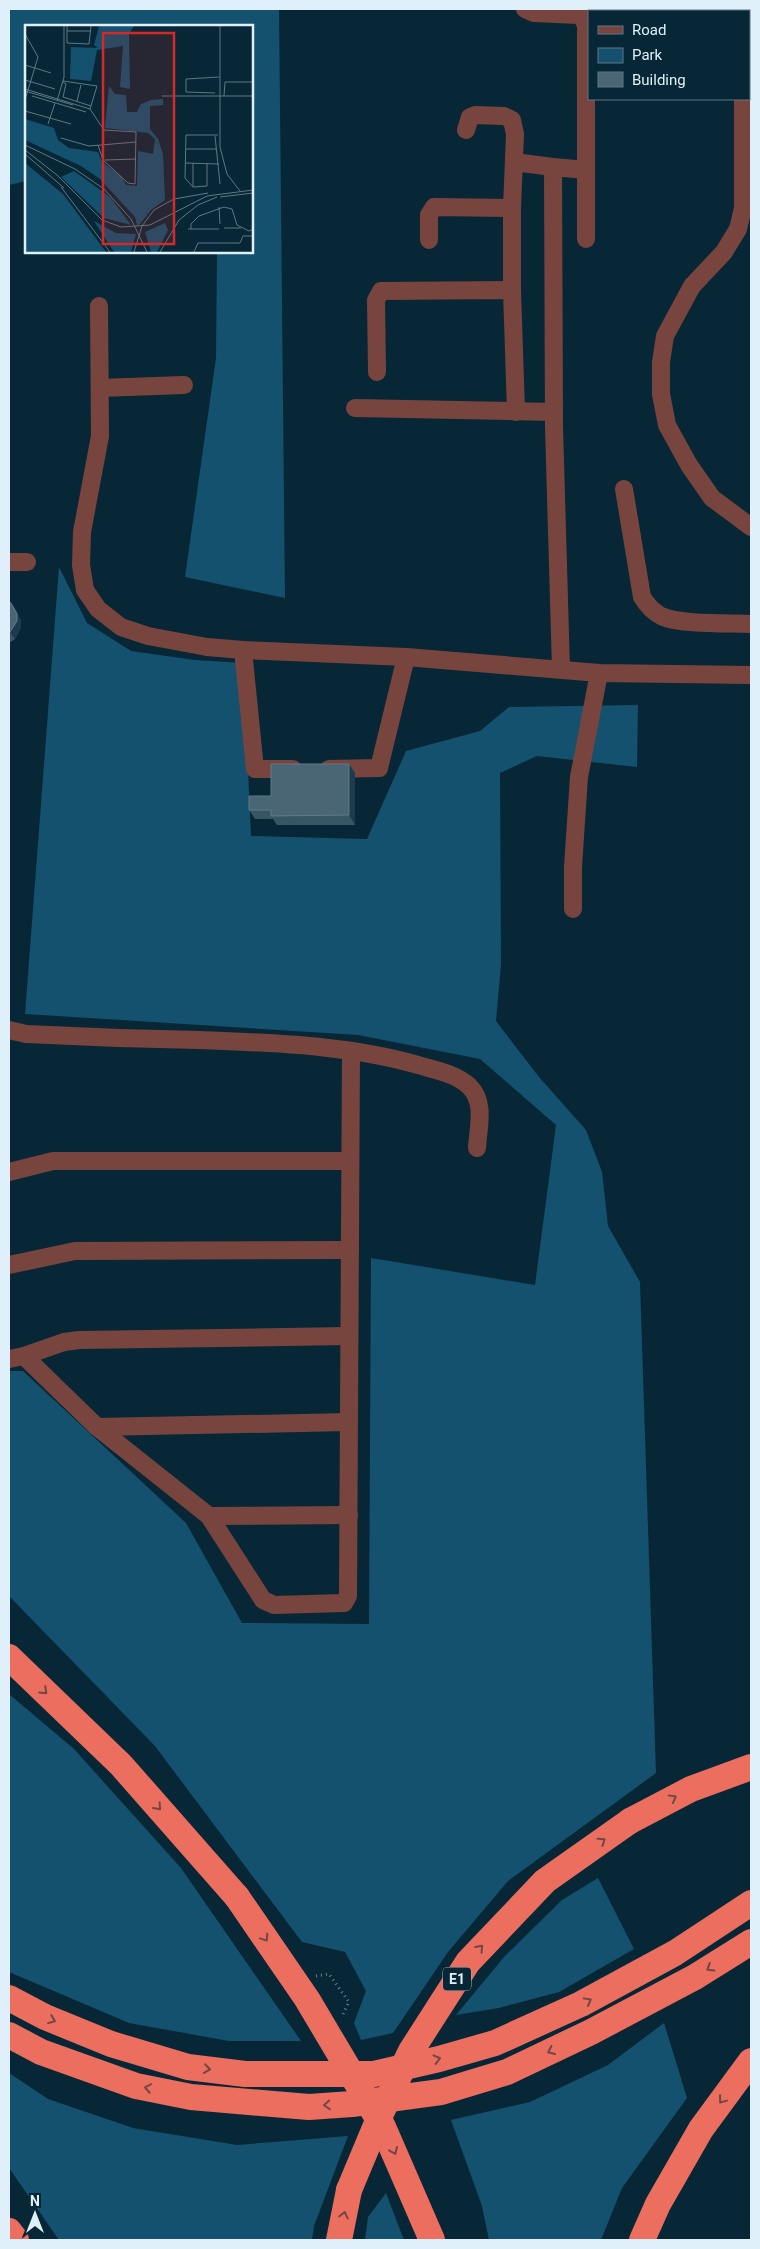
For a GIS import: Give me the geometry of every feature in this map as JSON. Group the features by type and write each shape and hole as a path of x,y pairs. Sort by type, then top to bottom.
{"highway":[{"path":"9,1657 120,1765 237,1897 307,1999 383,2127 432,2240"},
{"name":"E1","path":"339,2240 349,2190 382,2110 411,2050 468,1962 545,1881 630,1821 690,1788 751,1767"},
{"path":"9,1998 45,2017 111,2044 188,2067 245,2074 374,2074 495,2043 581,2004 676,1953 751,1903"},
{"path":"9,2035 41,2052 92,2072 145,2088 191,2097 300,2106 352,2104 442,2092 507,2072 592,2032 695,1977 751,1942"},
{"path":"642,2240 658,2204 701,2129 751,2061"},
{"path":"9,2231 16,2240"}],"street":[{"path":"525,9 534,13 574,14 582,17 585,21 586,239"},
{"path":"742,100 747,206 738,229 724,252 692,286 666,336 661,362 661,394 667,425 689,465 712,498 751,527"},
{"path":"466,130 470,117 475,115 504,116 512,120 515,134 512,208 512,290 516,412"},
{"path":"514,162 554,168 586,170"},
{"path":"554,168 554,412 561,669"},
{"path":"429,240 429,215 434,207 512,208"},
{"path":"377,372 376,300 381,292 512,290"},
{"path":"99,306 100,436 82,532 81,565 85,590 98,609 121,627 148,636 207,647 243,650 406,657 599,673 751,675"},
{"path":"100,388 184,385"},
{"path":"355,408 554,412"},
{"path":"624,489 642,597 649,608 663,616 678,620 751,624"},
{"path":"9,562 27,562"},
{"path":"243,650 255,769 379,768 406,657"},
{"path":"573,909 573,867 579,777 599,673"},
{"path":"9,1030 26,1034 268,1043 351,1051 409,1062 450,1074 469,1086 476,1095 480,1109 477,1148"},
{"path":"16,1358 97,1427 209,1516 263,1600 274,1605 344,1604 348,1596 351,1051"},
{"path":"9,1172 54,1162 350,1161"},
{"path":"9,1266 75,1251 350,1250"},
{"path":"16,1358 64,1342 78,1340 349,1336"},
{"path":"97,1427 349,1422"},
{"path":"209,1516 349,1515"}],"green space":[{"path":"9,9 279,9 285,598 185,577 216,358 217,252 252,252 252,25 25,25 25,181 9,185"},
{"path":"59,567 87,623 131,651 195,660 243,663 251,836 367,839 406,751 480,731 509,707 638,705 637,767 537,756 500,773 501,964 496,1021 539,1077 586,1130 602,1172 608,1226 640,1282 656,1773 508,1881 448,1952 393,2033 361,2040 354,2023 366,1991 345,1952 302,1942 155,1746 9,1596 9,1371 23,1371 186,1523 242,1623 369,1624 371,1258 535,1285 556,1125 480,1059 358,1035 25,1014"},
{"path":"9,1694 74,1749 181,1868 301,2041 229,2041 129,2023 9,1972"},
{"path":"598,1878 634,1949 559,1992 499,2008 456,2015 504,1957 562,1900"},
{"path":"664,2023 687,2098 622,2188 601,2240 489,2240 482,2206 451,2120 530,2102 608,2065"},
{"path":"9,2073 48,2099 133,2128 237,2145 348,2136 314,2226 312,2240 59,2240 9,2168"},
{"path":"386,2193 404,2240 365,2240 368,2217"}],"building":[{"path":"9,602 17,614 17,621 9,633"},
{"path":"271,764 349,764 349,815 271,816 271,810 249,810 249,796 271,796"}]}
